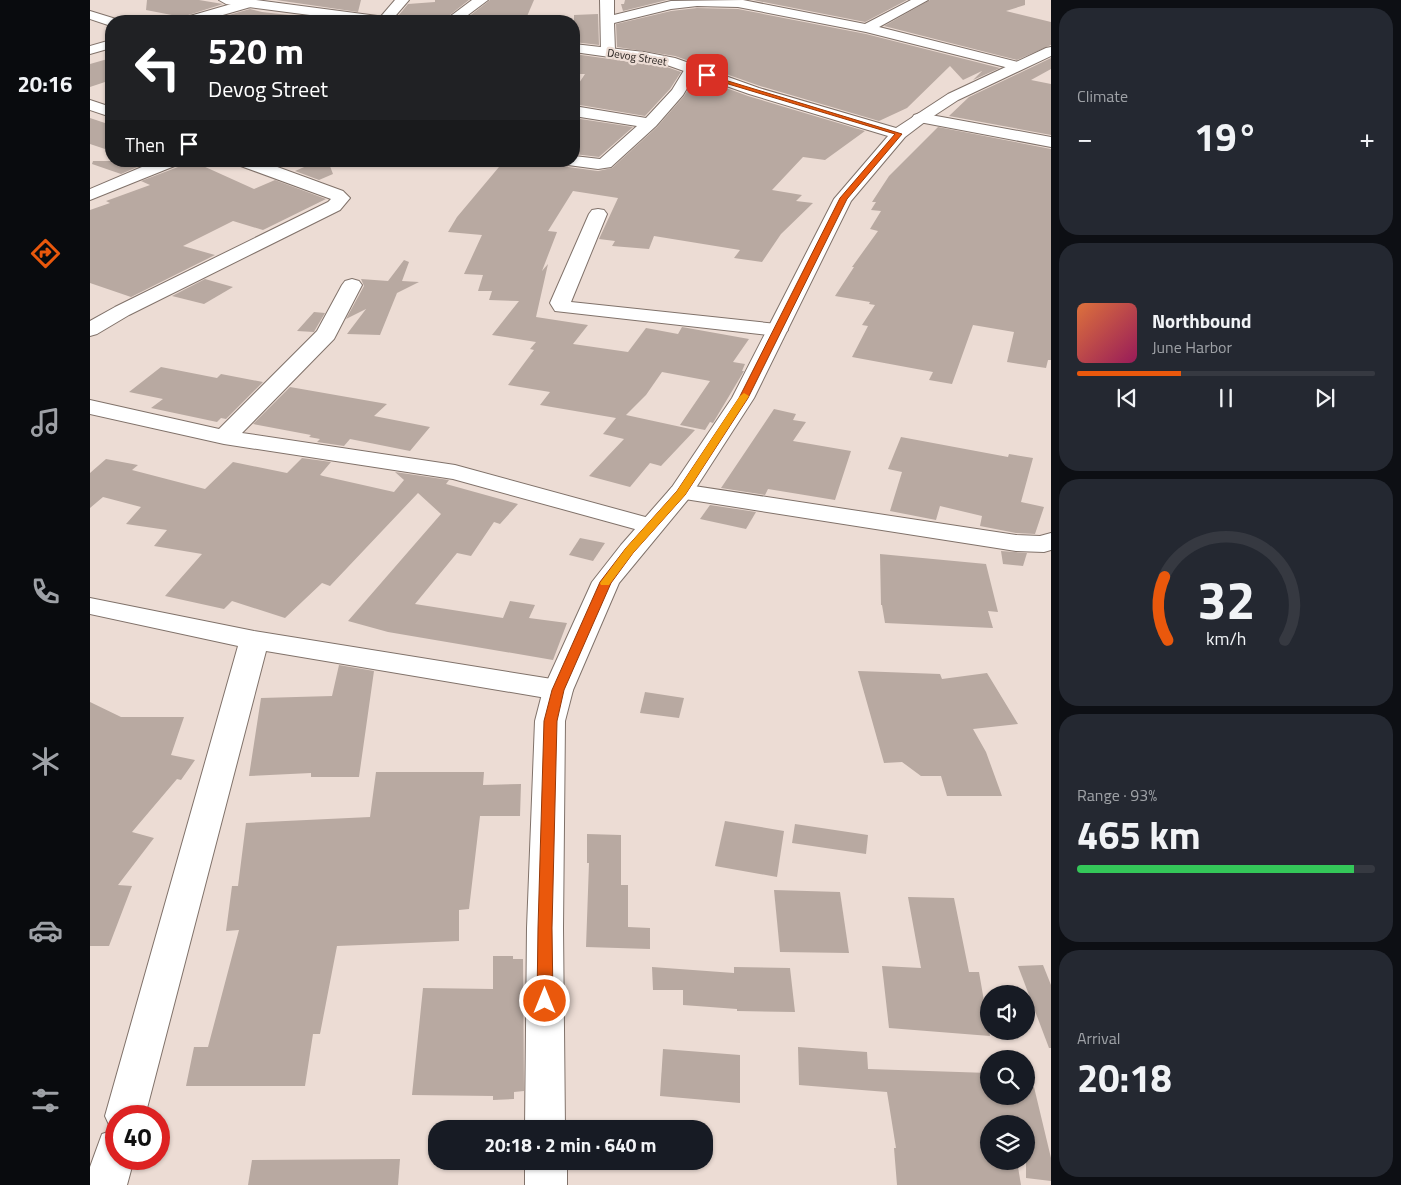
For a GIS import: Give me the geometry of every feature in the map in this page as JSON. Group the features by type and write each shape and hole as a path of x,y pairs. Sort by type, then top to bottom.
{"street":[{"path":"226,0 339,15"},
{"path":"389,15 402,0"},
{"path":"460,15 481,0"},
{"path":"607,0 608,52"},
{"path":"867,28 921,0"},
{"path":"607,21 671,5 718,2 776,10 867,28 1017,66"},
{"path":"208,15 249,3"},
{"path":"90,15 105,20"},
{"path":"90,50 105,46"},
{"name":"Devog Street","path":"580,49 657,58 754,91 899,134"},
{"path":"546,1120 545,928 550,721 558,690 606,582 681,492 743,398 844,198 899,134 920,118 953,97 1051,51"},
{"path":"580,162 605,163 650,123 678,92 691,70"},
{"path":"90,105 105,110"},
{"path":"580,111 650,123"},
{"path":"920,118 1051,142"},
{"path":"90,194 157,167"},
{"path":"90,330 122,311 334,206 341,198 337,194 261,167"},
{"path":"598,214 560,304 562,307 777,330"},
{"path":"224,437 326,334 352,285"},
{"path":"90,406 224,437 455,472 651,526"},
{"path":"681,492 1016,544 1049,543"},
{"path":"90,606 254,640 558,690"},
{"path":"128,1105 254,640"},
{"path":"106,1185 110,1170"},
{"path":"546,1170 546,1185"}],"building":[{"path":"147,0 199,0 223,4 188,15 172,15 146,10"},
{"path":"276,0 361,0 358,12"},
{"path":"435,0 469,0 450,15 399,15 408,4 435,2"},
{"path":"490,0 534,0 528,15 471,15"},
{"path":"625,0 667,0 623,11 621,4 624,4"},
{"path":"753,0 907,0 865,22"},
{"path":"930,0 1025,0 1025,5 1006,11 1051,22 1051,45 1017,60 884,26"},
{"path":"697,8 738,9 866,34 1000,68 973,80 982,71 963,80 950,66 907,108 879,121 760,86 675,56 617,47 616,24 671,11"},
{"path":"250,9 289,15 229,15"},
{"path":"598,14 599,45 580,43 580,15 574,15"},
{"path":"580,55 667,67 681,72 670,89 645,116 580,105 580,82 585,74 580,74"},
{"path":"1051,58 1051,69 1031,80 1051,84 1051,135 949,116 969,97"},
{"path":"105,60 105,82 90,87 90,64"},
{"path":"696,77 748,96 865,131 825,160 803,157 772,190 802,195 796,201 813,203 781,234 762,262 734,258 740,250 654,236 649,249 612,246 615,241 599,239 618,198 573,191 548,231 557,232 542,271 548,264 536,317 588,325 573,344 628,352 646,328 678,334 682,327 749,339 733,362 745,364 742,371 744,371 713,423 710,422 705,430 680,425 710,381 662,372 646,395 626,415 695,430 661,466 650,463 630,487 589,476 624,439 603,434 616,418 540,405 550,392 508,385 534,350 530,349 536,342 492,335 519,301 489,300 492,291 478,291 483,275 464,274 482,235 448,232 457,217 499,167 568,167 598,171 612,168 657,127 684,96"},
{"path":"90,118 105,123 105,149 90,144"},
{"path":"580,119 633,127 599,157 580,155"},
{"path":"938,127 1051,149 1051,360 1048,360 1046,368 1007,362 1014,332 973,325 952,384 929,380 933,372 852,357 868,326 862,325 875,305 869,304 870,302 835,296 854,267 852,267 878,231 870,229 881,211 871,210 876,202 872,202 889,176"},
{"path":"93,161 105,161 105,167 137,167 121,174 92,164"},
{"path":"178,167 205,167 254,189 275,180 326,199 263,230 233,221 183,246 215,255 131,297 90,283 90,210 110,203 106,201 150,185 141,181"},
{"path":"304,167 330,167 333,174 319,180 295,171"},
{"path":"404,260 409,262 402,281 419,282 397,293 380,335 347,334 366,309 346,319 364,286 361,279 388,281"},
{"path":"205,279 233,287 204,304 172,296"},
{"path":"314,312 325,313 314,332 297,331"},
{"path":"161,367 217,378 221,374 263,382 226,419 221,418 217,422 151,408 163,399 129,392"},
{"path":"290,387 387,404 374,416 430,427 410,451 350,439 344,446 317,442 320,439 309,437 311,435 253,424"},
{"path":"774,409 796,414 793,420 806,422 793,441 851,451 835,500 768,489 765,495 721,488"},
{"path":"901,437 1008,457 1009,454 1033,458 1021,502 1044,507 1035,534 1016,533 980,526 982,516 940,506 936,520 890,511 902,472 888,469"},
{"path":"302,458 331,462 320,475 394,492 404,480 395,472 449,480 446,484 518,504 500,524 494,522 471,556 457,553 415,604 503,618 510,601 535,605 529,618 567,623 553,660 388,632 348,621 441,514 418,493 330,586 322,583 285,618 232,601 224,609 165,596 202,554 154,546 167,530 126,524 141,507 103,497 90,508 90,473 106,459 138,465 132,470 205,489 233,462 287,473"},
{"path":"710,505 756,512 746,529 700,519"},
{"path":"580,538 605,543 593,561 569,555"},
{"path":"1001,551 1027,553 1023,566 1003,564"},
{"path":"880,554 986,564 998,612 988,611 993,628 885,623 881,605"},
{"path":"339,665 374,671 359,777 311,777 311,773 249,776 261,698 332,696"},
{"path":"858,671 940,674 942,679 987,673 1018,724 973,729 986,752 1002,796 947,796 941,776 921,776 902,762 884,763"},
{"path":"645,692 684,698 679,718 640,713"},
{"path":"90,702 121,717 184,717 171,755 195,760 181,780 177,779 132,832 154,838 118,885 132,886 109,946 90,946"},
{"path":"376,772 484,772 483,785 521,784 520,816 480,816 469,909 459,910 459,941 337,946 320,1034 313,1034 305,1086 186,1086 194,1047 208,1047 239,930 226,931 232,886 238,886 246,823 370,817"},
{"path":"725,821 784,831 777,877 715,866"},
{"path":"795,824 868,835 866,854 792,843"},
{"path":"587,834 621,835 621,885 628,885 628,927 650,928 650,949 586,947 589,863 587,863"},
{"path":"774,890 840,892 849,953 780,952"},
{"path":"908,897 954,898 969,972 979,972 981,985 980,1035 889,1028 882,966 921,968"},
{"path":"493,956 513,956 513,959 523,959 524,1091 514,1092 514,1099 493,1100 493,1096 412,1095 423,988 493,989"},
{"path":"1043,965 1051,985 1051,1048 1049,1048 1035,1011 1035,985 1025,985 1018,966"},
{"path":"652,967 734,973 734,967 790,968 795,1012 737,1011 737,1009 683,1005 683,990 653,990"},
{"path":"798,1047 867,1052 868,1069 980,1073 980,1105 1035,1105 1035,1091 1051,1158 1051,1181 1026,1178 1026,1170 1035,1170 1035,1115 980,1115 980,1170 1018,1170 1021,1185 897,1185 894,1148 896,1148 887,1092 799,1085"},
{"path":"663,1049 740,1055 740,1103 660,1096"},
{"path":"400,1159 398,1185 248,1185 252,1160"}],"slow traffic":[{"path":"605,583 681,492 744,396"}],"route":[{"path":"545,1001 550,721 558,690 606,582 681,492 743,398 844,198 899,134 707,75"}]}
